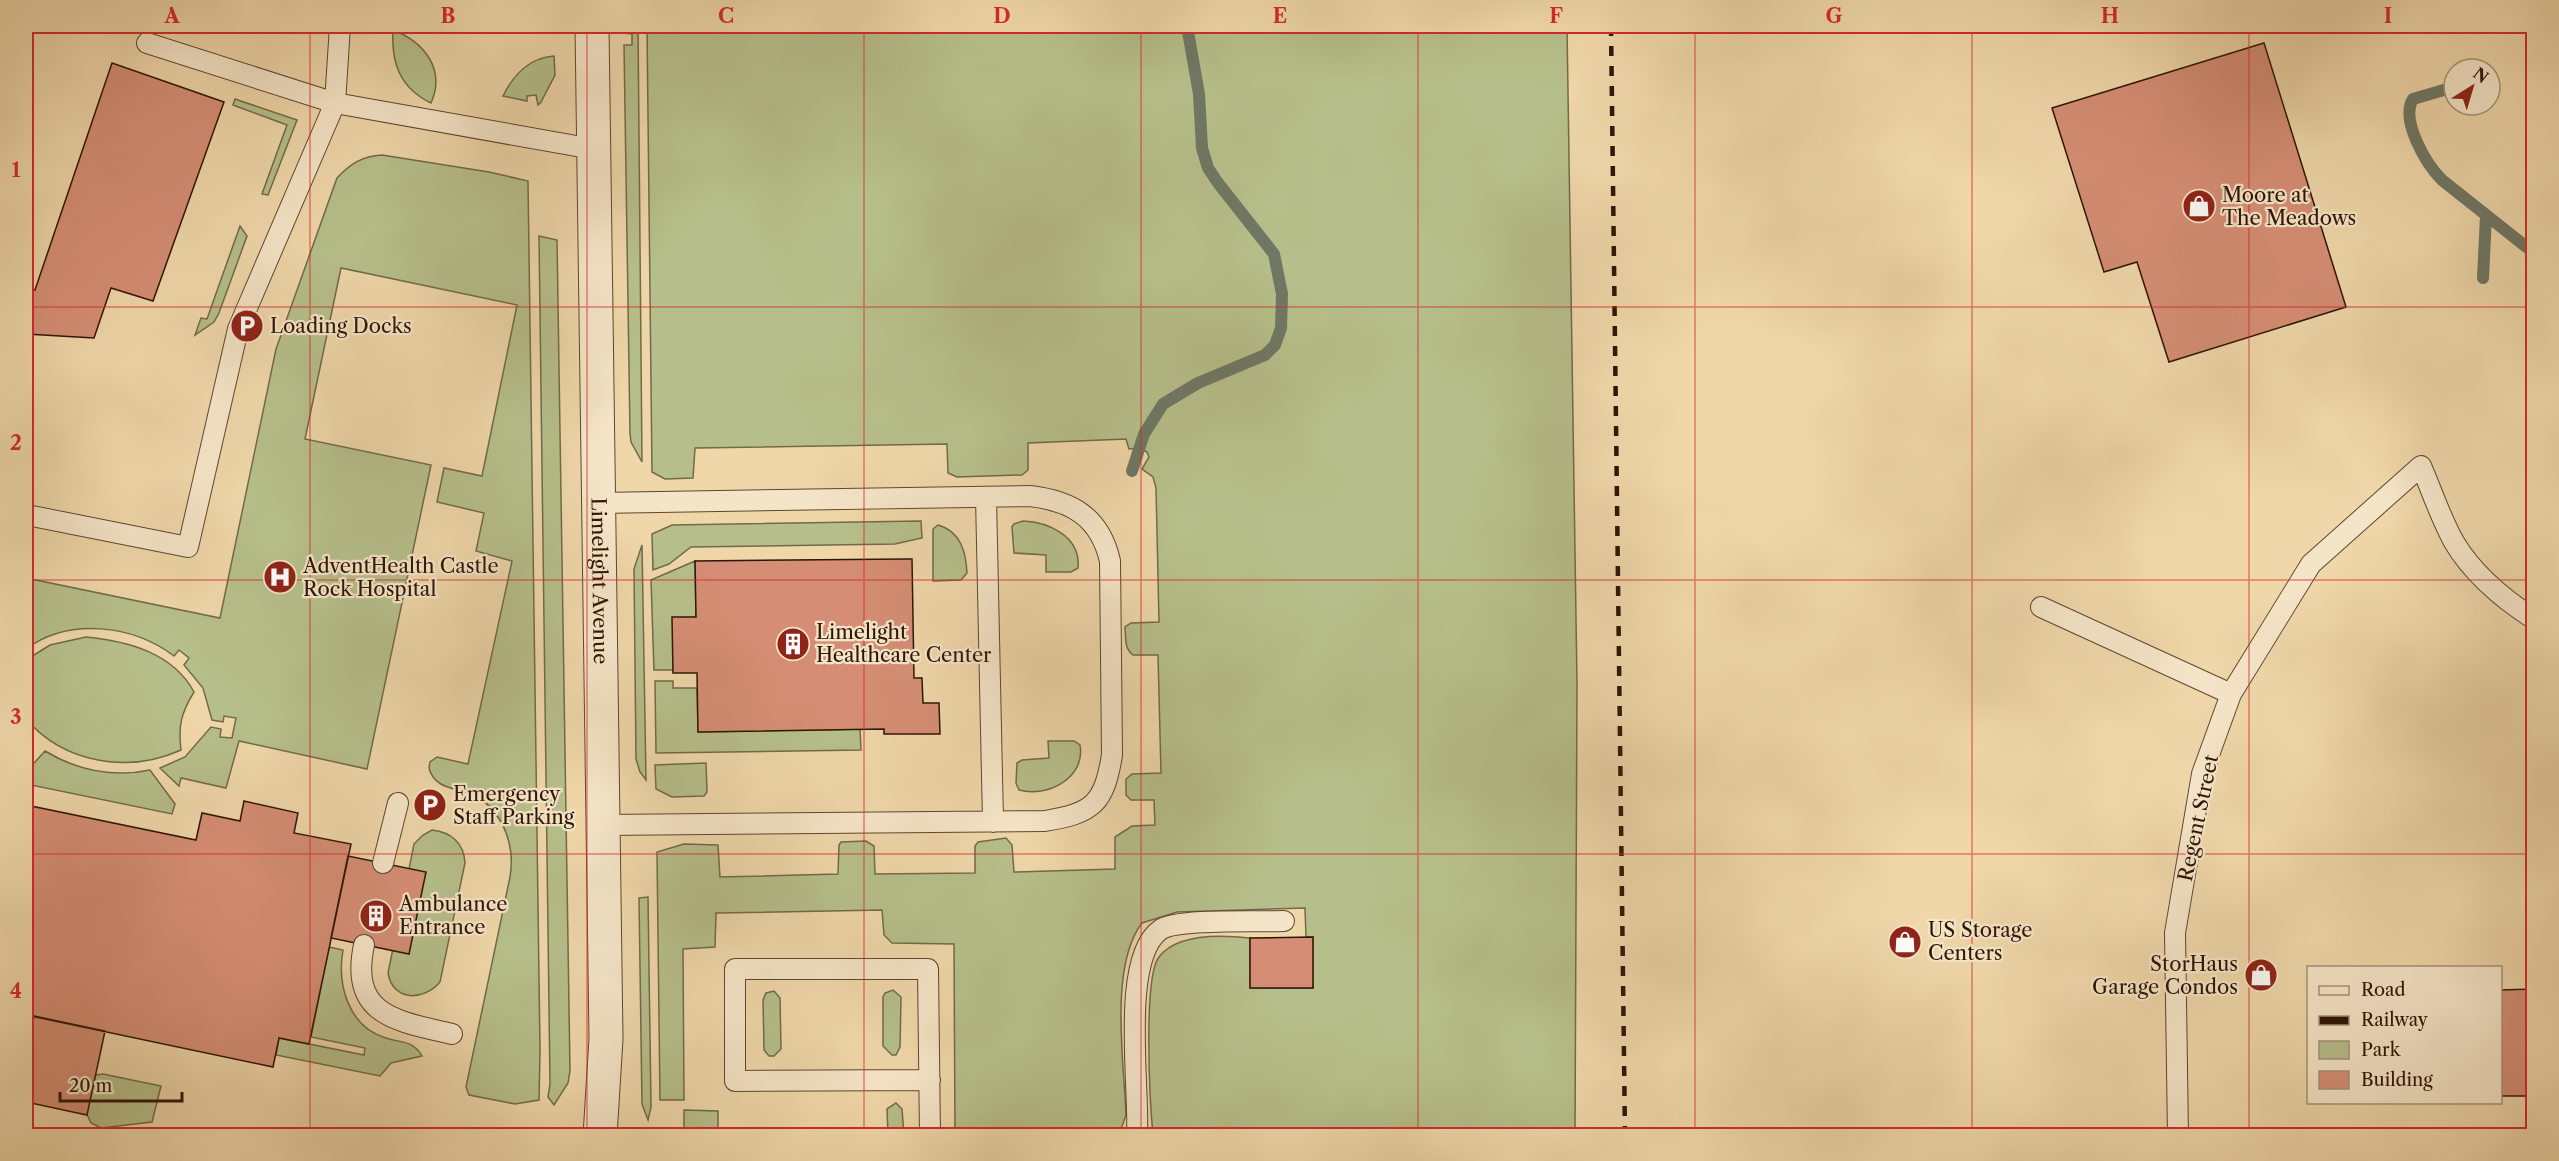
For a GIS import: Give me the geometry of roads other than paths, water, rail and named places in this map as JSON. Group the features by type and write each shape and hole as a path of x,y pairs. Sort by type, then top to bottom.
{"street":[{"name":"Limelight Avenue","path":"592,26 606,1039 600,1136"}],"lane":[{"path":"32,516 188,547 238,329 335,104 340,26"},
{"path":"147,43 335,104 593,149"},
{"name":"Regent Street","path":"2178,1136 2175,933 2202,774 2231,694 2311,564 2421,466 2460,550 2472,567 2507,602 2534,619"},
{"path":"598,503 1030,496 1056,499 1073,507 1092,523 1106,541 1110,561 1112,755 1107,784 1094,803 1077,815 1045,821 602,825"},
{"path":"986,497 993,822"},
{"path":"2041,607 2231,694"},
{"path":"383,863 398,803"},
{"path":"1137,1136 1135,996 1142,956 1151,939 1161,929 1185,924 1284,921"},
{"path":"364,945 362,984 375,1007 392,1018 452,1034"},
{"path":"930,1080 735,1081 735,969 928,969 930,1080 930,1136"}],"waterway":[{"path":"1132,471 1144,434 1163,404 1198,383 1265,355 1275,345 1281,328 1282,294 1274,254 1208,168 1202,148 1199,94 1187,26"},
{"path":"2442,91 2413,99 2410,108 2412,130 2422,153 2442,180 2534,253"},
{"path":"2483,278 2486,216"}],"railway":[{"path":"1611,26 1625,1136"}],"place":[{"name":"Moore at The Meadows","path":"2199,206"},
{"name":"Loading Docks","path":"247,326"},
{"name":"AdventHealth Castle Rock Hospital","path":"280,577"},
{"name":"Limelight Healthcare Center","path":"793,644"},
{"name":"Emergency Staff Parking","path":"430,805"},
{"name":"Ambulance Entrance","path":"376,916"},
{"name":"US Storage Centers","path":"1905,942"},
{"name":"StorHaus Garage Condos","path":"2261,975"}]}
